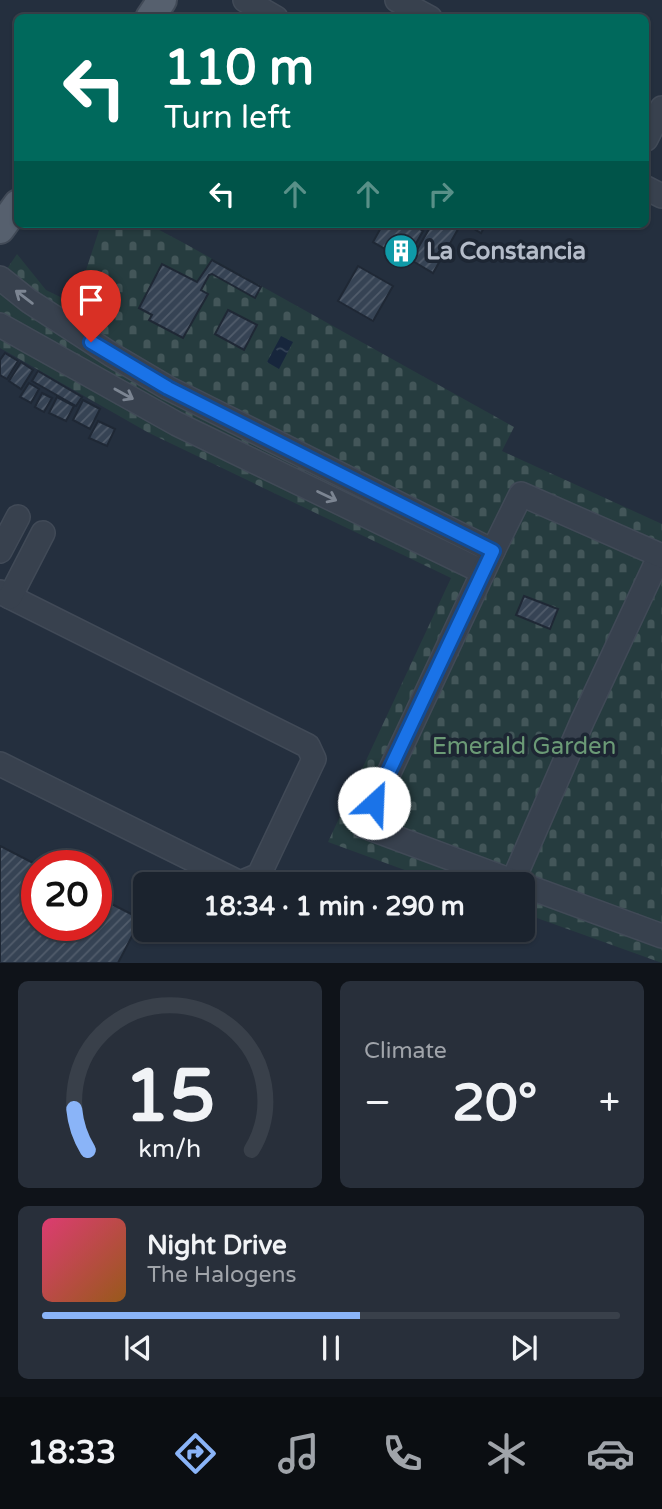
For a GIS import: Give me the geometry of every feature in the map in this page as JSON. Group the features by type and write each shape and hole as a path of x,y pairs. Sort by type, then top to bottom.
{"main road":[{"path":"0,229 14,210"}],"street":[{"path":"245,0 269,14"},
{"path":"397,0 423,14"},
{"path":"649,131 662,108"},
{"path":"0,278 29,301 168,388 488,561"},
{"path":"0,325 177,424 488,561"},
{"path":"489,872 364,826 522,494 661,556 582,722 523,872"},
{"path":"0,551 18,517"},
{"path":"0,764 240,883 259,875 314,759 308,746 5,595 43,533"},
{"path":"535,888 660,929"}],"green space":[{"name":"Emerald Garden","path":"100,228 156,228 514,427 502,451 662,524 662,963 535,917 535,872 410,872 328,842 451,578 149,433 0,348 0,279 17,254 46,290 75,304"}],"water":[{"path":"281,336 293,342 279,369 267,362"}],"building":[{"name":"La Constancia","path":"381,228 418,228 423,231 406,261 373,242"},
{"path":"430,228 459,228 433,273 411,260"},
{"path":"212,260 261,287 255,298 212,274 209,275 201,290 208,294 183,338 149,320 152,315 139,308 162,264 197,282"},
{"path":"358,266 393,286 373,321 338,301"},
{"path":"228,310 257,325 244,350 215,334"},
{"path":"5,353 18,361 7,379 0,375 0,360"},
{"path":"21,362 33,370 21,389 9,381"},
{"path":"38,371 82,397 76,406 32,381"},
{"path":"29,383 39,389 31,403 20,397"},
{"path":"42,393 52,398 44,412 35,407"},
{"path":"57,397 74,406 66,421 49,413"},
{"path":"83,400 100,409 90,429 73,420"},
{"path":"98,421 115,429 107,446 89,438"},
{"path":"524,596 558,609 550,629 516,615"},
{"path":"0,846 21,857 21,941 112,941 112,904 133,915 133,934 118,963 0,963"}],"place":[{"name":"La Constancia","path":"401,251"}],"route":[{"path":"91,342 168,388 493,551 374,803"}]}
